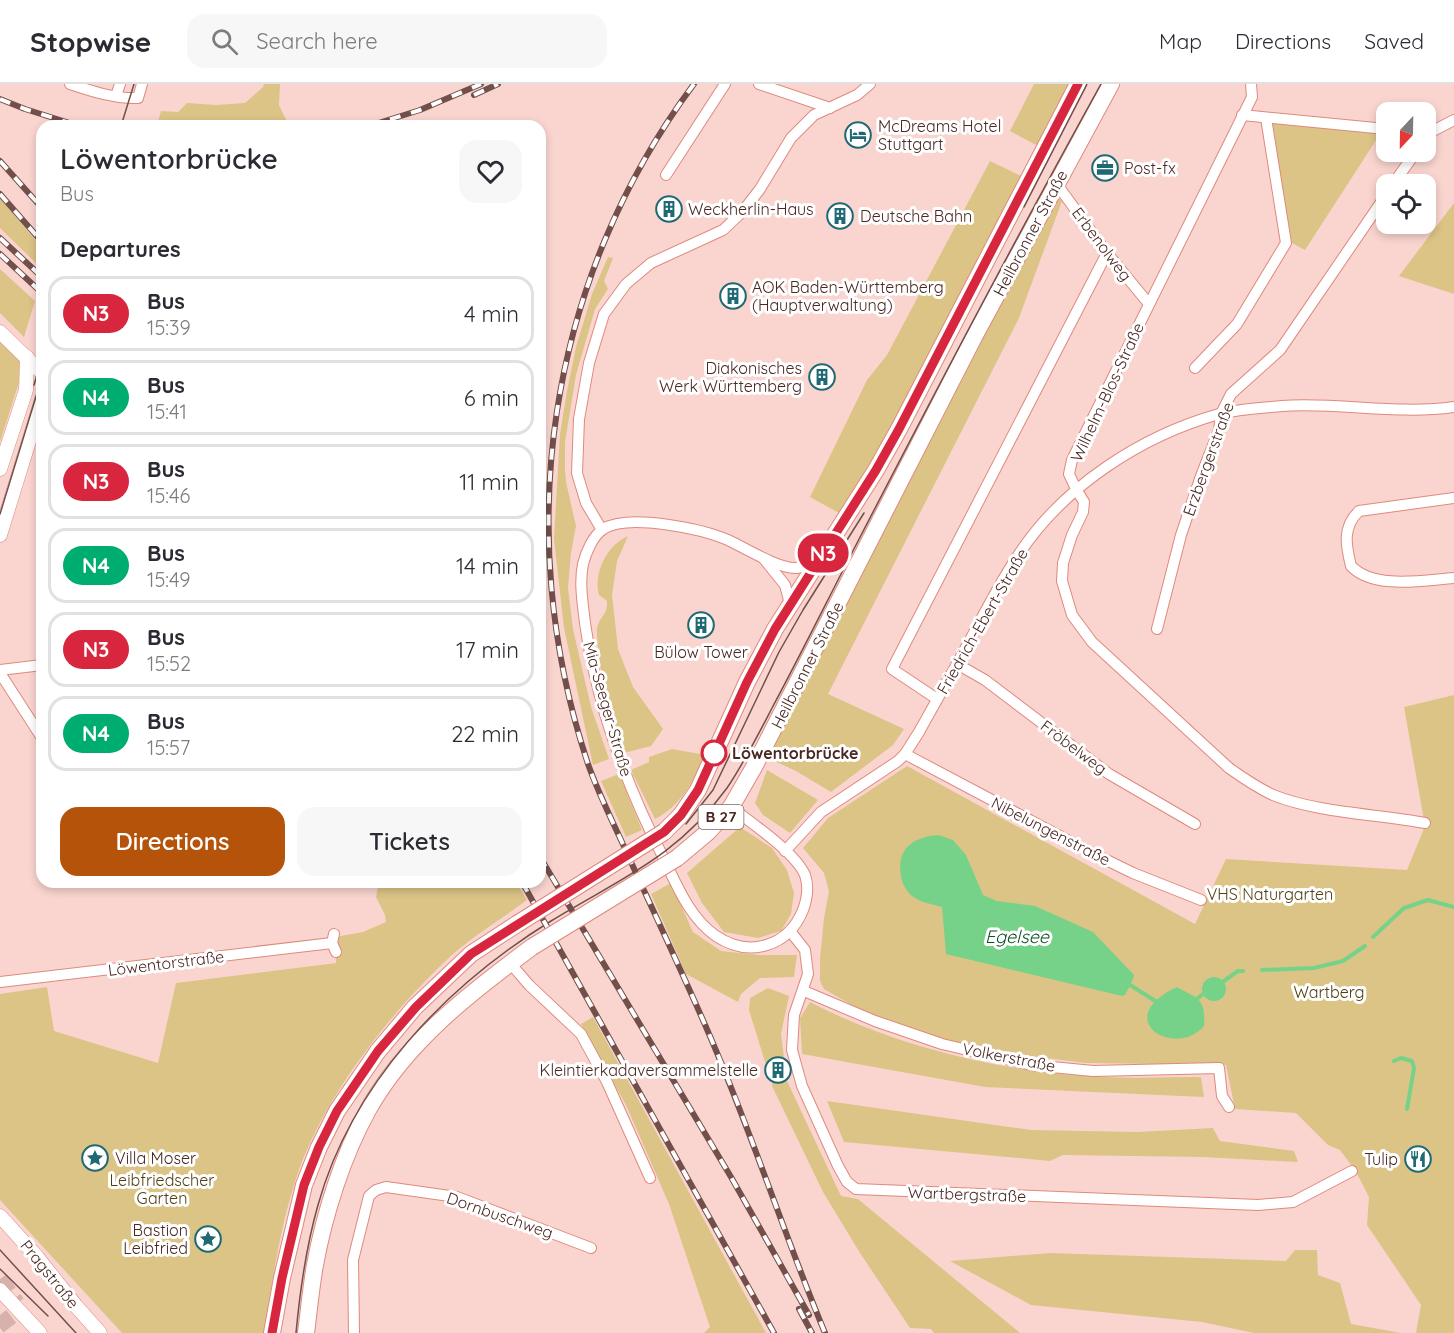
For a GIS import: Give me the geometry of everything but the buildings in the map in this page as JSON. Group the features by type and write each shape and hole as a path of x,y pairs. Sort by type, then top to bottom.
{"main road":[{"name":"Heilbronner Straße","path":"272,1333 282,1278 304,1185 337,1111 378,1051 416,1007 466,958 664,832 681,815 698,790 747,682 775,629 899,429 1078,84"},
{"name":"Heilbronner Straße","path":"306,1333 315,1265 323,1230 348,1153 368,1111 396,1069 433,1027 496,973 532,947 676,858 708,832 731,807 754,767 974,337 1111,84"}],"street":[{"path":"70,84 116,96 138,98 142,84"},
{"path":"116,96 120,84"},
{"path":"666,176 725,84"},
{"path":"759,84 830,108"},
{"path":"818,561 796,568 762,557 726,539 667,525 638,522 618,523 602,530 585,503 577,473 579,419 587,374 604,314 626,284 651,263 723,230 760,189 791,138 814,116 857,95 870,84"},
{"name":"Wilhelm-Blos-Straße","path":"1251,84 1252,97 1072,460 1069,474 1084,501 1083,512 1065,554 1062,581 1072,615 1092,642 1230,768 1250,782 1273,795 1307,805 1425,823"},
{"path":"1242,115 1376,128"},
{"path":"1195,368 1237,324 1286,243 1266,118"},
{"path":"1436,130 1454,120"},
{"name":"Erbenolweg","path":"1056,183 1107,253 1149,304"},
{"name":"Erzbergerstraße","path":"1157,629 1181,535 1219,430 1221,414 1231,394 1280,350 1376,210"},
{"path":"937,699 892,669 1107,253"},
{"path":"0,332 36,367"},
{"path":"0,469 26,390 27,357"},
{"name":"Friedrich-Ebert-Straße","path":"785,851 821,812 905,754 1018,554 1076,489 1123,457 1185,426 1221,414 1282,406 1312,405 1410,410 1454,407"},
{"path":"0,535 36,418"},
{"path":"1454,498 1359,511 1351,518 1346,535 1351,566 1365,577 1400,583 1454,578"},
{"name":"Mia-Seeger-Straße","path":"602,530 591,543 583,564 584,610 592,661 612,737 639,811 687,904 707,929 732,945 746,948 762,947 790,931"},
{"path":"762,557 785,585 790,604"},
{"name":"Fröbelweg","path":"957,664 985,680 1109,774 1195,824"},
{"path":"36,666 0,671 36,728"},
{"name":"Nibelungenstraße","path":"905,754 1088,851 1133,873 1201,900"},
{"path":"731,807 785,851 804,873 808,886 805,904 790,931"},
{"name":"Wartbergstraße","path":"790,931 805,950 808,974 794,1015 792,1050 802,1086 838,1166 847,1182 856,1189 1258,1205 1293,1202 1352,1171"},
{"name":"Löwentorstraße","path":"0,982 334,943"},
{"path":"510,963 529,985 581,1034 607,1082 650,1178"},
{"name":"Volkerstraße","path":"804,991 875,1021 942,1044 1031,1065 1093,1071 1219,1068 1222,1096 1229,1107"},
{"name":"Dornbuschweg","path":"354,1333 353,1260 369,1196 376,1190 386,1187 457,1197 591,1248"},
{"name":"Pragstraße","path":"0,1216 38,1257 100,1333"},
{"path":"0,1290 40,1333"}],"green space":[{"path":"264,84 280,84 279,105 286,120 159,120 161,111 178,112 187,103 216,105 245,103"},
{"path":"1034,84 1070,84 1038,146 1010,131"},
{"path":"1271,123 1376,134 1376,140 1305,250 1292,243"},
{"path":"990,161 1023,177 891,430 839,513 810,497 867,380 887,355"},
{"path":"1056,195 1062,201 1019,318 828,694 904,729 893,745 831,792 796,771 768,758"},
{"path":"0,198 36,241 36,263 0,228"},
{"path":"1454,203 1454,294 1399,276 1431,234 1436,234 1436,227"},
{"path":"608,257 613,258 604,281 608,289 595,309 576,375 565,442 566,482 576,526 568,588 573,629 591,707 609,759 593,765 564,628 554,539 560,434 567,391 576,347 592,294"},
{"path":"0,269 35,301 24,337 0,313"},
{"path":"0,332 27,357 0,442"},
{"path":"628,536 617,561 612,595 618,649 633,687 663,729 651,746 624,753 606,695 600,665 597,628 607,607 607,601 599,595 600,569 608,553 620,540"},
{"name":"Wartberg","path":"1454,695 1454,1333 1416,1333 1421,1305 1367,1225 1369,1197 1355,1170 1340,1150 1328,1145 1296,1113 1235,1109 1226,1065 1086,1063 1029,1056 957,1043 902,1026 857,1008 824,989 820,981 824,918 829,891 824,873 803,848 828,818 907,766 1195,924 1226,859 1407,870 1425,826 1404,707"},
{"path":"672,749 706,755 679,800 655,819 631,770 649,762 649,757"},
{"path":"767,770 818,800 790,833 763,815 755,803"},
{"path":"619,774 642,830 626,837 601,781"},
{"path":"740,827 772,848 787,870 794,893 791,914 781,931 758,938 724,932 702,903 687,873"},
{"path":"671,883 693,932 721,951 759,955 797,955 794,977 760,978 741,994 738,1002 686,974 651,894"},
{"name":"Leibfriedscher Garten","path":"378,888 520,888 527,900 453,954 429,977 381,1031 338,1091 305,1154 294,1185 280,1240 264,1333 122,1333 0,1200 0,994 47,987 54,1031 158,1063 176,983 336,963 335,937 363,932 386,922 376,897"},
{"path":"768,988 789,996 781,1034 786,1071 781,1059 766,1065 749,1010 750,998"},
{"path":"810,1002 875,1031 909,1043 1016,1068 1087,1076 1201,1077 1204,1097 985,1087 802,1054 800,1018"},
{"path":"593,1017 766,1333 704,1333 710,1327 669,1204 626,1105 581,1024"},
{"path":"786,1072 787,1081 841,1196 858,1199 1020,1333 934,1333 931,1329 910,1328 823,1192 772,1086 773,1079"},
{"path":"827,1101 1031,1130 1138,1132 1213,1128 1220,1141 1294,1151 1298,1162 1203,1157 1063,1155 1050,1161 844,1142"},
{"path":"1295,1250 1317,1250 1318,1275 1340,1283 1351,1324 1401,1333 1254,1333 1202,1322 1031,1305 950,1261 1051,1253 1286,1261"}],"water":[{"name":"Egelsee","path":"938,835 953,840 966,855 983,895 997,901 1035,906 1093,932 1134,975 1125,995 946,954 942,907 923,902 910,894 902,881 900,866 904,851 914,841"},
{"path":"1214,977 1222,981 1226,989 1222,997 1214,1001 1206,997 1202,989 1206,981"},
{"path":"1177,987 1199,1000 1204,1010 1204,1026 1192,1035 1178,1039 1165,1037 1154,1031 1148,1022 1148,1011 1157,999"}],"waterway":[{"path":"1373,937 1404,908 1428,900 1454,907"},
{"path":"1262,970 1314,968 1343,961 1365,946"},
{"path":"1221,983 1238,971 1243,971"},
{"path":"1130,985 1157,1002"},
{"path":"1194,1001 1207,991"},
{"path":"1394,1061 1401,1058 1412,1061 1414,1068 1407,1109"}],"tunnel":[{"path":"0,1279 17,1303"},
{"path":"0,1315 14,1333"}],"tram line":[{"path":"123,120 134,84"},
{"path":"1024,207 1087,84"},
{"path":"296,1333 304,1269 318,1205 333,1160 354,1118 379,1079 440,1007 475,976 512,947 551,921 646,865 667,850 708,812 727,788 756,739 947,371 1101,84"},
{"path":"34,385 36,378"},
{"path":"0,514 36,397"},
{"path":"686,824 713,790 779,652 864,513"},
{"path":"0,1250 76,1333"},
{"path":"0,1269 48,1316"}],"railway":[{"path":"388,120 420,110 481,84"},
{"path":"474,95 498,84"},
{"path":"694,84 644,160 605,241 576,325 557,411 549,499 551,588 564,676 588,764 722,1065 825,1333"},
{"path":"0,99 60,120"},
{"path":"0,161 36,201"},
{"path":"0,194 36,235"},
{"path":"0,238 36,271"},
{"path":"0,254 36,287"},
{"path":"546,867 731,1177 809,1315"},
{"path":"525,888 774,1333"},
{"path":"799,1309 812,1333"}],"bus line":[{"name":"N3","path":"272,1333 282,1278 304,1185 337,1111 378,1051 416,1007 461,962 517,924 664,832 681,815 698,790 733,711 775,629 876,470 899,429 1078,84"}],"place":[{"name":"McDreams Hotel Stuttgart","path":"858,135"},
{"name":"Post-fx","path":"1105,168"},
{"name":"Weckherlin-Haus","path":"669,209"},
{"name":"Deutsche Bahn","path":"840,216"},
{"name":"AOK Baden-Württemberg (Hauptverwaltung)","path":"733,296"},
{"name":"Diakonisches Werk Württemberg","path":"822,377"},
{"name":"Bülow Tower","path":"701,625"},
{"name":"Löwentorbrücke","path":"714,753"},
{"name":"Kleintierkadaversammelstelle","path":"778,1070"},
{"name":"Villa Moser","path":"95,1158"},
{"name":"Tulip","path":"1418,1159"},
{"name":"Bastion Leibfried","path":"208,1239"}],"park label":[{"name":"VHS Naturgarten","path":"1270,894"}]}
